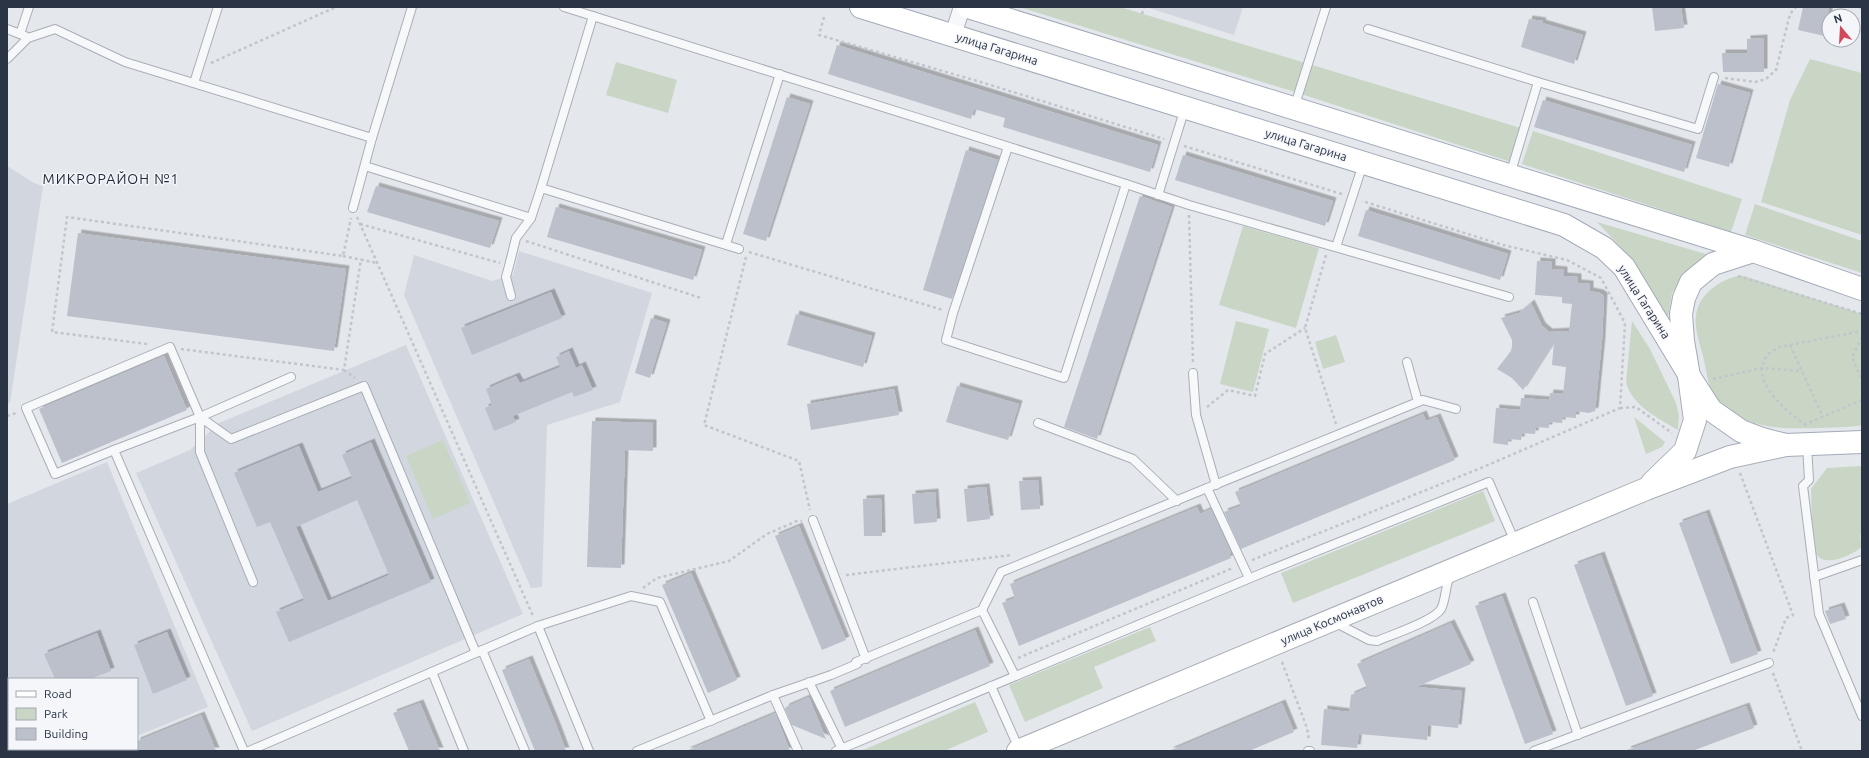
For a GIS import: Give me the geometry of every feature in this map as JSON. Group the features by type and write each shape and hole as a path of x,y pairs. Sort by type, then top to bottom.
{"main road":[{"name":"улица Гагарина","path":"861,7 1564,225 1604,248 1624,267 1695,376 1711,410 1726,421 1762,439 1800,434"},
{"path":"968,7 1753,251 1862,289"},
{"name":"улица Космонавтов","path":"1646,490 1685,451 1695,420 1695,376 1681,314 1684,298 1691,282 1713,264 1753,251"},
{"path":"1800,434 1862,442"},
{"name":"улица Космонавтов","path":"1019,751 1646,490 1730,456 1800,434"}],"street":[{"path":"953,35 962,7"}],"lane":[{"path":"7,59 24,36 29,7"},
{"path":"194,83 218,7"},
{"path":"353,208 372,138 412,7"},
{"path":"564,7 1008,146 1189,205 1509,297"},
{"path":"1294,108 1326,7"},
{"path":"511,296 506,277 516,238 531,218 593,16"},
{"path":"7,29 24,36 55,29 124,62 372,138"},
{"path":"1368,29 1538,82 1698,129 1714,77"},
{"path":"726,244 780,74"},
{"path":"1510,176 1538,82"},
{"path":"1158,195 1185,108"},
{"path":"1008,146 946,340 1064,378 1126,184"},
{"path":"1332,246 1352,198 1364,163"},
{"path":"365,166 531,218"},
{"path":"541,188 743,250"},
{"path":"253,582 200,452 200,416 170,347 26,408 55,474 200,416 291,377"},
{"path":"1407,362 1418,402"},
{"path":"1193,373 1196,415 1216,485"},
{"path":"200,416 231,440 364,386 479,651 525,751"},
{"path":"637,751 773,695 831,675 982,610 1001,572 1423,400 1456,409"},
{"path":"1038,423 1133,459 1177,501"},
{"path":"1800,434 1809,480 1803,486 1819,614 1862,714"},
{"path":"114,450 244,751"},
{"path":"809,682 839,750 1249,578 1488,482 1516,544"},
{"path":"1207,488 1249,578"},
{"path":"813,520 866,659"},
{"path":"1814,577 1862,560"},
{"path":"1329,621 1347,628 1369,640 1377,641 1433,617 1441,608 1446,584 1452,570"},
{"path":"249,751 538,626 631,596 660,602 711,721"},
{"path":"1533,602 1578,736"},
{"path":"982,610 1014,676"},
{"path":"538,626 589,751"},
{"path":"1534,751 1578,736 1769,663"},
{"path":"432,672 464,751"},
{"path":"991,686 1019,751"},
{"path":"773,695 798,751"}],"path":[{"path":"198,70 336,7"},
{"path":"1142,14 1144,7"},
{"path":"1714,77 1754,82 1766,79 1776,70 1790,14 1796,7"},
{"path":"824,17 819,35 991,85 1503,245 1566,260 1601,278 1625,324 1620,408"},
{"path":"1189,205 1193,373"},
{"path":"353,208 538,626"},
{"path":"344,256 353,208"},
{"path":"361,259 344,370 52,332 67,217 344,256 361,259 377,263"},
{"path":"360,224 509,266"},
{"path":"516,238 701,298"},
{"path":"1332,246 1305,328 1340,434"},
{"path":"631,596 657,578 729,561 767,534 797,521 813,520 799,461 704,425 743,250 954,313"},
{"path":"1734,276 1744,276 1862,314"},
{"path":"1196,415 1228,390 1255,396 1265,354 1305,328"},
{"path":"1862,331 1779,347 1769,354 1762,368 1764,380 1772,394 1788,412 1800,434 1823,417 1862,400"},
{"path":"1862,337 1852,359 1862,380"},
{"path":"1790,345 1823,417"},
{"path":"1695,376 1762,368 1802,371"},
{"path":"1008,662 1243,564 1481,468 1620,408 1636,407 1674,435"},
{"path":"1739,471 1793,615 1786,618 1769,663 1802,751"},
{"path":"835,576 1018,554"},
{"path":"1282,662 1307,728 1310,751"}],"shaded area":[{"path":"1146,7 1243,7 1234,35"},
{"path":"7,166 34,183 43,186 10,403 7,404"},
{"path":"519,251 652,293 620,402 547,425 542,587 531,588 404,295 414,255 492,281 513,275"},
{"path":"406,345 523,614 252,731 136,473 190,450 219,423"},
{"path":"107,462 208,707 138,736 138,678 8,678 8,750 102,750 7,751 7,504"}],"green space":[{"path":"1019,7 1120,7 1524,129 1514,163 1298,93"},
{"path":"1810,59 1862,73 1862,235 1761,202 1790,100"},
{"path":"616,62 677,80 668,113 606,95"},
{"path":"1533,131 1742,199 1731,232 1522,164"},
{"path":"1755,204 1862,241 1862,273 1745,235"},
{"path":"1597,222 1709,255 1688,270 1672,293 1668,317 1631,258"},
{"path":"1243,226 1319,248 1296,328 1219,305"},
{"path":"1738,276 1744,276 1862,314 1862,425 1805,428 1765,426 1740,417 1718,400 1712,392 1708,382 1696,327 1696,316 1701,301 1705,295 1717,285"},
{"path":"1236,321 1269,329 1253,392 1220,384"},
{"path":"1632,321 1650,349 1676,403 1679,416 1678,430 1654,416 1640,405 1629,390 1626,382"},
{"path":"1336,335 1345,362 1323,369 1315,342"},
{"path":"1634,417 1665,442 1662,447 1646,454"},
{"path":"443,440 470,503 433,519 406,456"},
{"path":"1862,466 1862,535 1860,535 1862,547 1840,558 1833,560 1821,559 1817,555 1814,543 1811,489 1827,468"},
{"path":"1483,491 1495,521 1293,603 1281,573"},
{"path":"1150,627 1156,641 1094,667 1103,688 1025,722 1009,685"},
{"path":"975,702 988,732 944,751 861,751"}],"building":[{"path":"1652,7 1681,7 1684,28 1655,31"},
{"path":"1803,7 1829,8 1821,8 1821,35 1798,30"},
{"path":"1529,19 1543,21 1542,23 1583,35 1574,64 1521,47"},
{"path":"1764,38 1764,72 1723,72 1722,53 1747,53 1747,39"},
{"path":"837,45 1158,145 1150,172 1003,127 1005,118 974,109 971,119 828,74"},
{"path":"1718,84 1750,93 1729,167 1696,158"},
{"path":"787,97 810,104 766,241 743,234"},
{"path":"1543,100 1692,145 1684,172 1534,127"},
{"path":"966,150 998,160 952,299 923,290"},
{"path":"1183,155 1333,201 1325,226 1175,180"},
{"path":"376,186 499,221 490,248 367,212"},
{"path":"1140,196 1172,207 1097,439 1064,427"},
{"path":"556,207 702,250 693,280 547,237"},
{"path":"1366,210 1508,254 1500,280 1358,236"},
{"path":"78,233 346,269 334,351 67,316"},
{"path":"1537,261 1552,262 1552,269 1564,270 1564,276 1578,277 1578,283 1590,284 1590,291 1600,293 1604,296 1602,340 1595,411 1589,413 1576,411 1576,418 1563,417 1562,423 1549,422 1549,428 1536,427 1535,434 1522,433 1521,440 1508,439 1508,445 1493,443 1496,408 1520,410 1521,398 1549,400 1550,393 1563,394 1566,367 1552,365 1554,342 1523,390 1512,378 1497,369 1511,351 1512,346 1512,340 1501,318 1519,313 1531,303 1542,326 1549,332 1569,331 1572,304 1562,303 1562,297 1535,295"},
{"path":"551,292 562,318 472,355 461,328"},
{"path":"796,314 872,336 863,367 787,345"},
{"path":"651,318 667,323 650,378 635,373"},
{"path":"569,351 576,368 582,365 593,390 574,397 572,392 513,416 516,422 494,431 485,408 492,405 486,389 516,376 520,383 560,367 556,357"},
{"path":"164,356 187,410 62,463 39,409"},
{"path":"957,386 1019,404 1008,440 946,422"},
{"path":"894,389 899,415 811,430 807,404"},
{"path":"1423,414 1426,421 1437,417 1455,460 1241,549 1224,512 1241,506 1235,492"},
{"path":"592,421 653,423 653,451 625,450 621,568 587,567"},
{"path":"371,442 431,582 289,642 276,612 304,600 270,522 257,527 234,473 299,446 318,492 352,478 342,455","holes":["357,500 389,575 328,601 296,527"]},
{"path":"1038,480 1040,509 1021,510 1019,481"},
{"path":"986,487 990,519 967,522 964,489"},
{"path":"935,492 937,522 914,524 912,494"},
{"path":"881,498 882,536 864,536 863,499"},
{"path":"1197,507 1200,514 1211,509 1231,553 1229,554 1231,558 1019,646 1002,603 1015,598 1010,584"},
{"path":"1706,513 1758,654 1731,664 1679,523"},
{"path":"799,526 846,640 822,650 775,536"},
{"path":"1601,555 1653,696 1626,706 1574,565"},
{"path":"691,573 737,680 708,693 662,585"},
{"path":"1502,596 1553,734 1525,744 1475,606"},
{"path":"1841,606 1846,619 1830,624 1825,611"},
{"path":"1451,623 1471,664 1416,687 1462,691 1458,728 1428,725 1427,740 1359,734 1357,748 1321,745 1324,709 1349,712 1351,695 1367,688 1357,664"},
{"path":"975,630 990,666 845,727 830,691"},
{"path":"167,632 187,680 153,694 134,645"},
{"path":"97,633 111,671 93,678 55,678 44,654"},
{"path":"529,659 566,751 535,751 502,670"},
{"path":"809,697 826,739 792,725 785,709 786,707"},
{"path":"420,703 440,751 409,751 393,713"},
{"path":"1282,703 1294,732 1249,751 1169,751"},
{"path":"1746,706 1754,728 1692,751 1627,750"},
{"path":"775,713 790,751 686,751 769,716"},
{"path":"201,715 216,751 137,751 138,741"}],"district":[{"name":"МИКРОРАЙОН №1","path":"111,179"}]}
